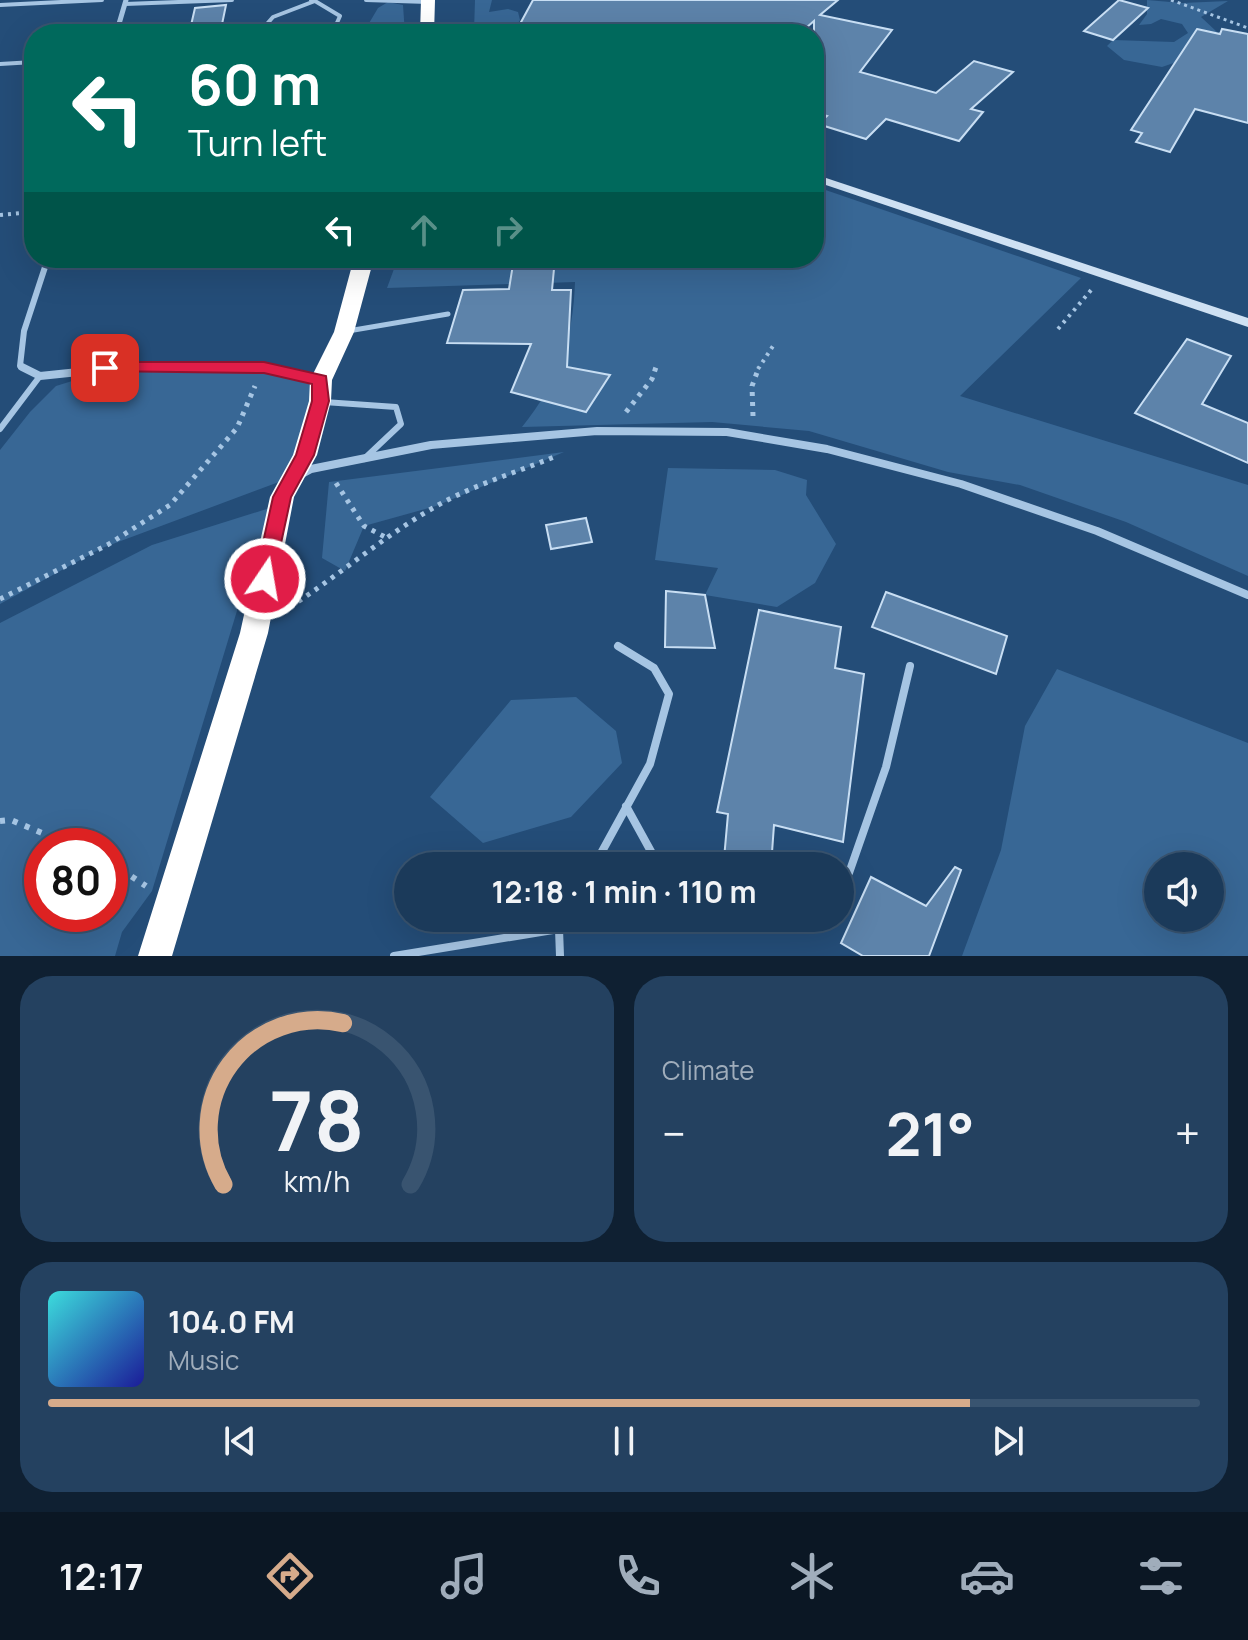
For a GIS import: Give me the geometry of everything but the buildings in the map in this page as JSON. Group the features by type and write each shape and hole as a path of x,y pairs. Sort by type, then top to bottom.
{"highway":[{"path":"427,24 428,1"},
{"path":"155,956 254,633 282,497 300,475 320,391 344,332 361,268"}],"street":[{"path":"119,24 126,2"},
{"path":"824,180 1248,323"},
{"path":"45,268 21,345 20,366 40,376 121,367 264,367 320,391"},
{"path":"300,475 431,445 597,431 727,432 827,449 961,484 1097,531 1248,595"}],"lane":[{"path":"0,5 102,0"},
{"path":"126,2 232,0"},
{"path":"366,0 428,1"},
{"path":"267,24 273,17 313,1 340,16 336,24"},
{"path":"0,64 24,63"},
{"path":"344,332 448,314"},
{"path":"0,429 40,376"},
{"path":"320,391 396,407 401,424 364,459"},
{"path":"601,852 650,764 669,694 654,668 618,646"},
{"path":"854,859 886,767 910,666"},
{"path":"626,806 651,852"},
{"path":"394,956 537,932"},
{"path":"559,932 560,956"}],"path":[{"path":"1171,0 1248,28"},
{"path":"0,215 24,213"},
{"path":"1058,329 1106,273"},
{"path":"756,437 749,390 756,371 773,346"},
{"path":"0,599 109,544 170,505 237,428 264,367"},
{"path":"254,633 436,506 527,469 617,423 652,379 656,367"},
{"path":"300,475 337,483 364,526 387,538"},
{"path":"0,821 11,820 30,828"}],"shaded area":[{"path":"475,0 492,0 489,12 508,9 518,12 520,20 518,24 474,24"},
{"path":"1147,0 1182,3 1228,1 1201,17 1217,32 1204,39 1194,56 1162,67 1124,60 1107,46 1113,40 1174,42 1188,33 1182,24 1161,19 1139,25 1147,14"},
{"path":"388,2 403,5 404,24 369,24 378,8"},
{"path":"824,189 1081,278 960,396 1248,485 1248,576 1126,522 1020,485 948,472 809,431 712,422 522,427 546,393 562,359 571,323 575,282 387,288 394,268 824,268"},
{"path":"117,367 277,367 303,370 316,380 287,479 102,548 0,604 0,450 30,412 56,386"},
{"path":"564,452 436,506 364,526 345,571 322,558 329,482"},
{"path":"668,468 775,470 807,480 806,495 836,544 815,583 777,607 705,595 718,568 655,560"},
{"path":"273,507 243,591 152,891 128,924 128,828 24,828 24,932 122,932 115,956 0,956 0,623 152,545"},
{"path":"1057,669 1248,743 1248,956 962,956 1001,850 1025,726"},
{"path":"576,697 616,731 622,763 571,817 483,843 430,797 511,700"}],"route":[{"path":"105,368 264,367 321,380 320,401 305,455 282,497 265,579"}]}
